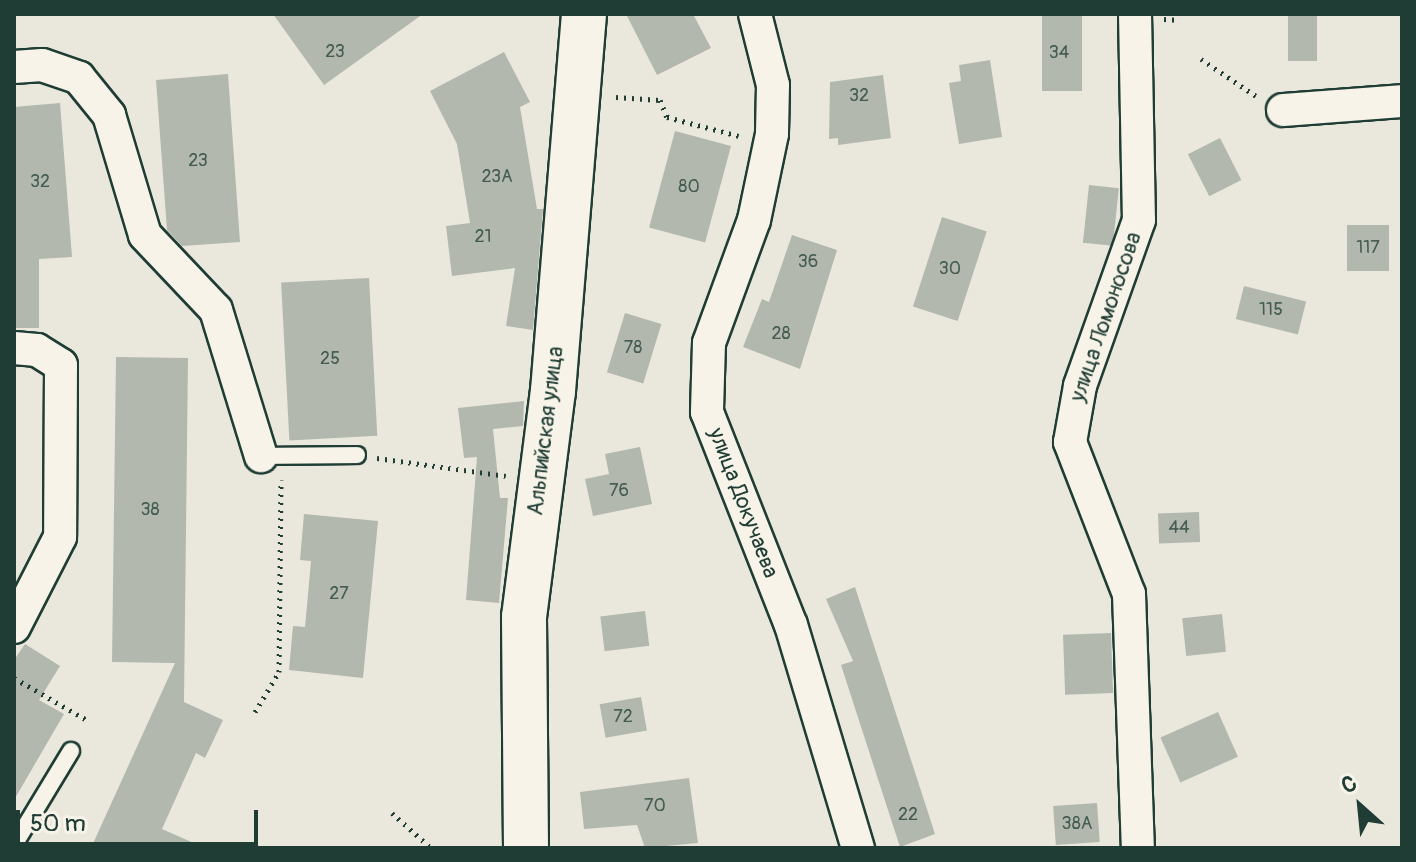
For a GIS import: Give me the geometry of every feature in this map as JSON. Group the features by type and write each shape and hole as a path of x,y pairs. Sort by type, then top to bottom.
{"street":[{"name":"Альпийская улица","path":"526,848 524,617 584,14"},
{"name":"улица Докучаева","path":"755,14 773,85 772,134 754,220 709,343 707,412 791,625 858,848"},
{"name":"улица Ломоносова","path":"1135,14 1139,220 1080,386 1070,442 1129,594 1138,848"},
{"path":"14,67 42,65 79,78 109,115 145,235 216,310 271,455"},
{"path":"1283,110 1402,101"},
{"path":"14,348 37,350 61,365 60,537 14,627"}],"lane":[{"path":"271,455 357,455"},
{"path":"14,845 71,751"}],"path":[{"path":"1201,59 1283,110"},
{"path":"603,96 660,100 667,117 740,136"},
{"path":"255,712 279,672 271,455"},
{"path":"357,455 539,481"},
{"path":"14,678 87,720"},
{"path":"392,813 431,848"}],"building":[{"path":"273,14 423,14 324,85"},
{"path":"626,14 693,14 711,48 657,75"},
{"path":"1042,14 1082,14 1082,91 1042,91"},
{"path":"1288,14 1317,14 1317,61 1288,61"},
{"path":"504,52 530,102 520,107 537,209 543,209 533,330 506,326 515,268 452,276 446,226 470,223 457,144 430,91"},
{"path":"990,60 1002,137 959,144 949,83 961,81 959,65"},
{"path":"228,74 240,242 182,246 167,230 156,80"},
{"path":"883,75 891,138 838,145 838,138 829,139 830,82"},
{"path":"60,103 72,257 39,259 39,328 14,328 14,107"},
{"path":"675,131 731,146 705,243 649,228"},
{"path":"1220,138 1241,180 1209,196 1188,154"},
{"path":"1089,185 1119,188 1113,246 1083,243"},
{"path":"942,217 987,232 958,321 913,306"},
{"path":"1347,225 1389,225 1389,271 1347,271"},
{"path":"792,235 837,250 800,369 743,347 762,299 769,302"},
{"path":"369,278 377,436 289,440 281,283"},
{"path":"1244,286 1306,301 1298,334 1236,319"},
{"path":"625,313 661,324 643,383 607,372"},
{"path":"116,357 188,358 184,702 223,720 205,758 196,753 162,829 205,848 91,848 175,663 112,662"},
{"path":"524,401 523,426 493,429 500,498 508,498 499,603 466,600 477,457 464,458 458,408"},
{"path":"640,447 652,504 593,516 585,479 609,474 605,454"},
{"path":"1199,512 1200,542 1159,543 1158,513"},
{"path":"304,514 378,521 363,678 289,670 293,626 305,627 311,561 300,560"},
{"path":"855,587 935,834 900,847 841,665 853,661 826,599"},
{"path":"645,611 649,646 605,651 600,616"},
{"path":"1222,614 1226,652 1186,656 1182,618"},
{"path":"1111,633 1113,693 1065,695 1063,635"},
{"path":"25,644 60,666 39,700 64,714 14,800 14,660"},
{"path":"641,697 647,730 606,738 600,704"},
{"path":"1218,712 1238,757 1180,782 1160,738"},
{"path":"689,778 698,843 645,848 637,825 584,829 580,792"},
{"path":"1097,803 1100,842 1056,845 1053,806"}]}
